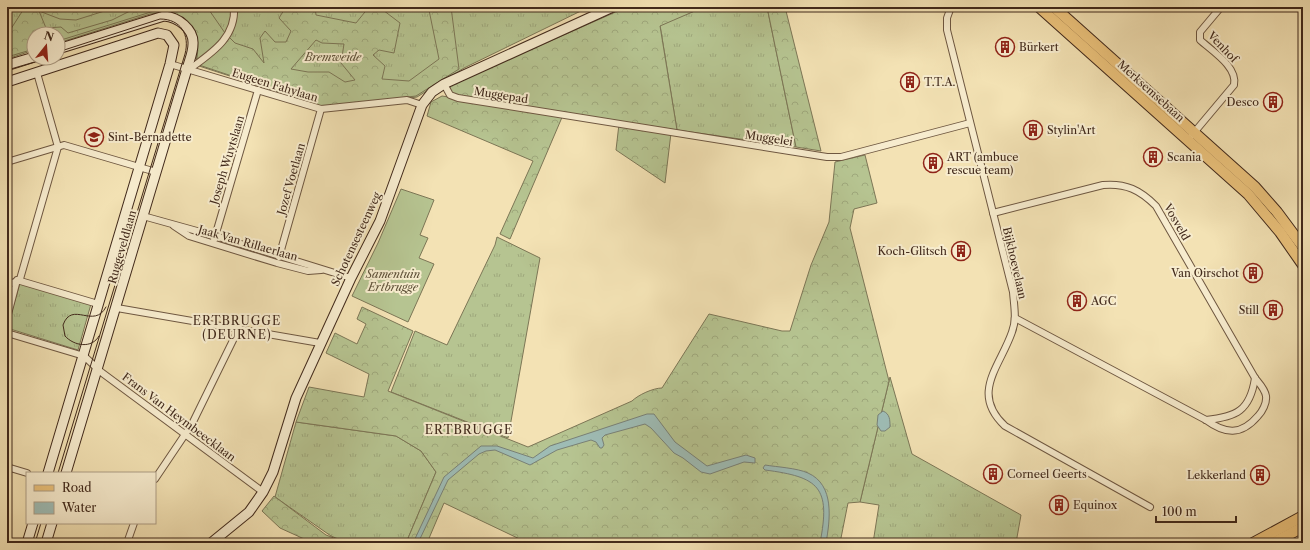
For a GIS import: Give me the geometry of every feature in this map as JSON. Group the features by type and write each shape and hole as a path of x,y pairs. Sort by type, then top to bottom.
{"main road":[{"name":"Merksemsebaan","path":"1039,7 1191,136"},
{"name":"Merksemsebaan","path":"1054,7 1191,136 1251,191 1277,212 1303,247"},
{"name":"Merksemsebaan","path":"1251,191 1303,265"},
{"path":"1253,543 1303,516"},
{"path":"1273,543 1303,527"}],"street":[{"path":"189,69 226,39 233,22 234,7"},
{"name":"Schotensesteenweg","path":"211,543 249,512 263,492 273,472 296,398 320,343 380,221 422,105 432,92 444,84 613,7"},
{"name":"Bijkhoevelaan","path":"951,7 947,18 947,30 1014,292 1015,318 1012,331 989,381 988,394 991,408 997,419 1005,426 1150,507"},
{"name":"Venhof","path":"1191,136 1234,85 1236,79 1232,69 1200,40 1200,32 1221,7"},
{"name":"Ruggeveldlaan","path":"66,46 160,16 173,18 187,28 193,41 189,69 156,172 125,274 117,308 66,472"},
{"name":"Ruggeveldlaan","path":"37,73 158,33 169,37 174,45 170,64 96,304 84,356 48,472"},
{"path":"7,65 26,59"},
{"name":"Eugeen Fahylaan","path":"170,64 321,109 407,100 422,105"},
{"path":"7,82 37,73 58,147 20,279 13,281"},
{"name":"Muggepad","path":"444,84 450,95 458,98 563,114"},
{"name":"Joseph Wuytslaan","path":"213,243 258,90"},
{"name":"Jozef Voetlaan","path":"277,263 321,109"},
{"name":"Muggelei","path":"563,114 829,158 841,157 970,124"},
{"path":"7,162 64,145 156,172"},
{"name":"Vosveld","path":"993,213 1103,185 1114,184 1128,186 1140,192 1156,206 1255,378 1262,387 1266,396 1262,412 1244,429 1226,431 1216,428 1206,420 1015,318"},
{"name":"Jaak Van Rillaerlaan","path":"143,216 280,255 351,278"},
{"name":"Jaak Van Rillaerlaan","path":"170,224 189,236 277,263 308,271 324,269"},
{"path":"13,281 96,304"},
{"path":"7,317 13,281"},
{"path":"117,308 320,343"},
{"path":"156,477 192,424 239,328"},
{"path":"7,333 84,356"},
{"name":"Frans Van Heymbeecklaan","path":"84,356 98,369 263,492"},
{"path":"1206,420 1228,417 1235,414 1244,406 1249,398 1255,378"},
{"path":"7,467 26,473"},
{"path":"27,543 33,524"},
{"path":"46,543 52,524"},
{"path":"127,543 134,524"}],"green space":[{"name":"Bremweide","path":"7,7 589,7 464,68 417,97 328,108 196,65 198,41 194,28 186,20 166,12 150,14 66,40 66,26 26,26 26,53 7,59"},
{"path":"25,7 117,7 76,20 60,19 39,11 45,26 26,26 26,51 7,57 7,35"},
{"path":"138,7 207,7 225,33 235,43 253,49 264,63 260,38 265,31 275,42 286,42 291,31 279,18 286,7 315,7 316,15 356,23 369,7 379,7 400,23 394,53 379,50 373,55 385,66 382,79 409,81 439,59 429,10 421,7 451,7 459,69 416,96 324,107 196,64 198,52 197,41 195,32 191,25 176,15 154,11 66,38 66,31 68,33 112,20","holes":["316,40 322,43 344,44 341,63 355,80 345,82 329,72 308,72 291,69"]},
{"path":"627,7 704,7 660,26 677,130 457,96 450,91 450,87 453,84"},
{"path":"704,7 767,7 796,147 677,130 660,25"},
{"path":"767,7 785,7 821,151 796,147"},
{"path":"442,96 563,115 510,239 500,234 533,161 427,116 431,102"},
{"path":"619,124 671,133 665,183 616,150"},
{"path":"865,155 877,203 854,209 850,228 889,381 860,502 848,503 840,543 639,543 636,541 634,543 528,543 444,503 427,543 406,543 436,472 421,451 396,436 296,422 309,387 364,397 369,374 326,353 335,333 357,344 366,324 357,319 362,307 413,331 388,391 528,447 632,401 646,392 662,388 709,314 782,331 790,331 811,265 829,222 835,162"},
{"name":"Samentuin Ertbrugge","path":"401,189 434,200 420,235 428,238 419,258 434,264 408,322 352,296 378,243"},
{"path":"497,237 540,258 508,438 391,392 415,331 447,345 495,245"},
{"path":"20,283 91,304 78,350 7,328"},
{"path":"890,377 912,454 1021,515 1016,543 873,543 879,505 860,502"},
{"path":"296,422 396,436 421,451 436,472 406,543 348,543 331,536 275,497"},
{"path":"274,496 326,535 347,543 313,543 280,528 262,511"}],"water":[{"path":"883,411 890,420 890,427 885,431 881,431 877,425 878,415"},
{"path":"647,414 654,414 675,442 707,466 746,455 755,458 755,463 744,462 710,474 701,472 674,453 651,428 645,424 605,435 602,438 604,445 602,448 600,448 596,442 591,440 557,450 530,465 495,450 486,451 479,454 448,480 418,543 413,543 444,477 481,446 497,446 533,458 550,446"},
{"path":"765,465 803,471 817,479 823,486 827,494 829,504 829,524 826,543 820,543 824,509 822,497 817,488 809,481 798,476 765,470 763,468"}],"tram line":[{"path":"58,472 185,54 186,41 182,29 178,25 167,20 160,19 66,49"},
{"path":"7,71 26,65"},
{"path":"99,336 92,343 83,345 78,344 65,336 63,325 67,318 72,315 77,314 95,316 101,313 106,307"},
{"path":"35,543 41,524"}],"place":[{"name":"Bürkert","path":"1005,47"},
{"name":"T.T.A.","path":"910,82"},
{"name":"Desco","path":"1273,102"},
{"name":"Stylin'Art","path":"1033,130"},
{"name":"Sint-Bernadette","path":"94,137"},
{"name":"Scania","path":"1153,157"},
{"name":"ART (ambuce rescue team)","path":"933,163"},
{"name":"Koch-Glitsch","path":"961,251"},
{"name":"Van Oirschot","path":"1253,273"},
{"name":"AGC","path":"1077,301"},
{"name":"Still","path":"1273,310"},
{"name":"Corneel Geerts","path":"993,474"},
{"name":"Lekkerland","path":"1260,475"},
{"name":"Equinox","path":"1059,505"}],"district":[{"name":"ERTBRUGGE (DEURNE)","path":"237,328"},
{"name":"ERTBRUGGE","path":"469,430"}]}
